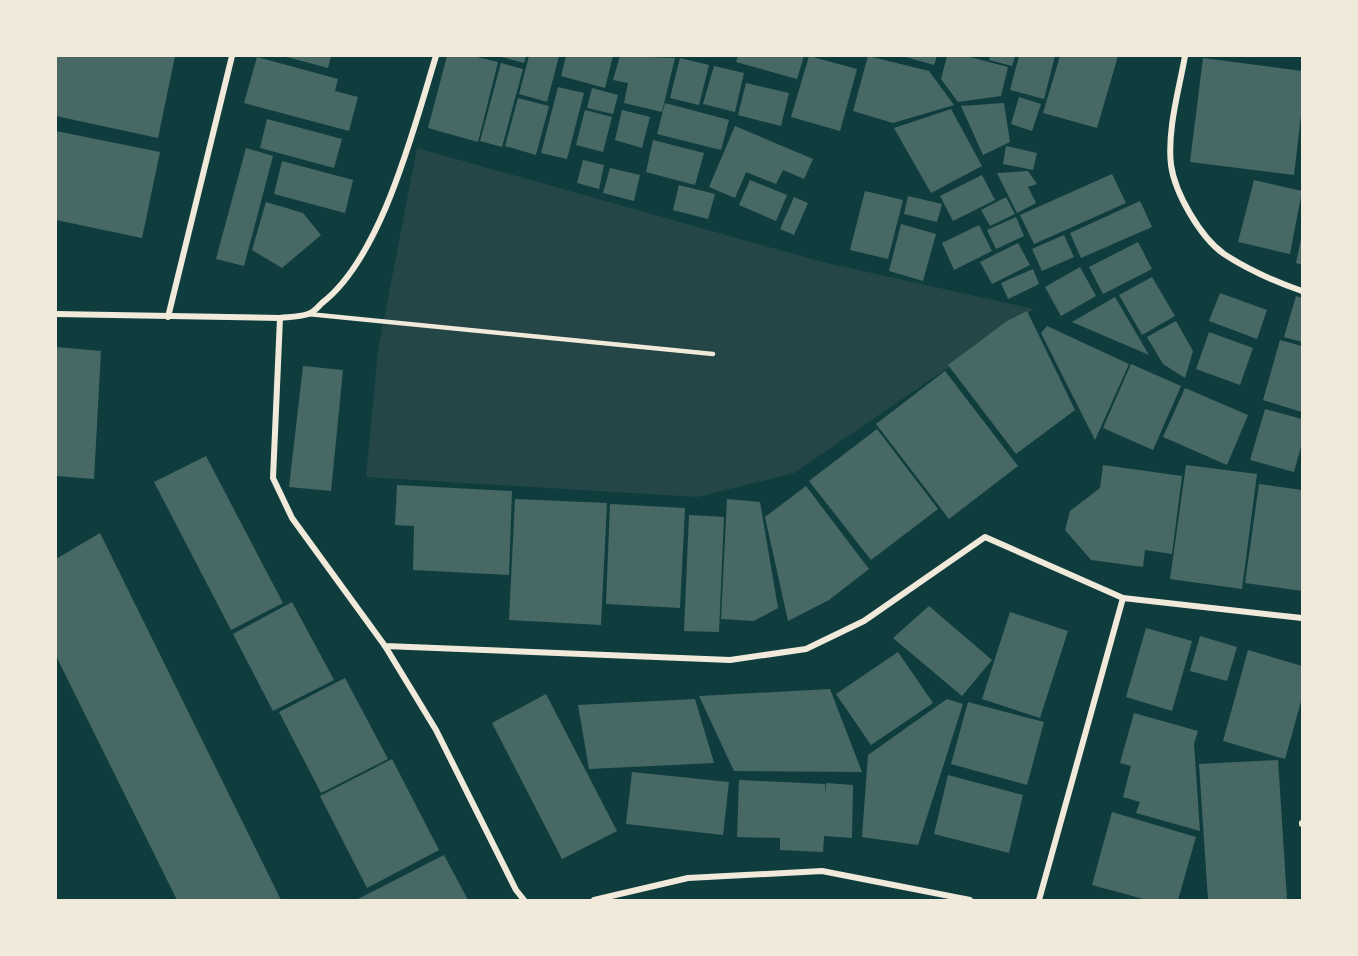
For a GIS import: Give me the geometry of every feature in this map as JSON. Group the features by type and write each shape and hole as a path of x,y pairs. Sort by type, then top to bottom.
{"street":[{"path":"168,317 232,56"},
{"path":"56,314 280,318 308,314 333,295 356,263 382,215 403,162 436,56"},
{"path":"1185,56 1172,132 1171,164 1177,190 1191,216 1222,253 1283,284 1302,291"},
{"path":"280,318 273,478 292,518 385,646 436,730 516,890 524,900"},
{"path":"385,646 730,660 806,649 864,621 985,537 1123,598 1302,618"},
{"path":"1039,900 1123,598"},
{"path":"594,900 688,878 822,871 970,900"}],"lane":[{"path":"308,314 713,354"}],"shaded area":[{"path":"417,148 822,262 1034,309 794,473 697,497 366,477 378,351"}],"building":[{"path":"56,56 175,56 158,138 56,116"},
{"path":"283,56 331,56 328,68"},
{"path":"447,56 473,56 498,62 478,142 428,128"},
{"path":"498,56 526,56 524,63"},
{"path":"529,56 559,56 547,102 519,94"},
{"path":"566,56 613,56 605,88 561,76"},
{"path":"620,56 675,58 662,112 624,103 628,83 613,80"},
{"path":"738,56 804,56 797,79 736,62"},
{"path":"809,56 857,69 840,131 791,117"},
{"path":"868,56 929,71 954,105 893,123 853,111"},
{"path":"902,56 937,56 934,65"},
{"path":"947,56 966,56 1008,67 1001,96 958,102 941,79"},
{"path":"990,56 1015,56 1012,66 989,60"},
{"path":"1019,56 1055,56 1044,99 1010,90"},
{"path":"1060,56 1118,56 1097,128 1043,113"},
{"path":"257,57 338,79 335,91 358,97 349,131 244,103"},
{"path":"680,58 709,65 699,105 670,98"},
{"path":"1203,58 1302,71 1302,107 1294,175 1190,162"},
{"path":"501,63 523,69 502,147 480,141"},
{"path":"714,66 744,73 735,112 703,104"},
{"path":"746,83 789,93 781,126 738,115"},
{"path":"558,87 584,93 567,159 541,153"},
{"path":"592,88 618,95 613,114 587,108"},
{"path":"1019,97 1041,104 1032,131 1011,124"},
{"path":"518,98 549,106 536,155 505,146"},
{"path":"665,103 729,120 721,150 657,134"},
{"path":"1004,103 1010,142 983,155 961,106"},
{"path":"951,109 982,166 931,193 894,128"},
{"path":"585,110 612,117 603,152 576,145"},
{"path":"622,110 650,117 642,148 615,140"},
{"path":"267,119 342,139 334,168 260,148"},
{"path":"735,126 813,159 804,179 783,170 776,184 746,172 735,198 709,187"},
{"path":"56,131 160,152 142,238 56,220"},
{"path":"653,140 704,153 695,185 646,172"},
{"path":"1006,146 1037,153 1033,170 1003,164"},
{"path":"246,148 273,156 244,266 216,259"},
{"path":"583,160 604,165 599,189 577,183"},
{"path":"282,161 353,180 345,213 274,194"},
{"path":"610,168 640,175 634,201 603,193"},
{"path":"1028,171 1037,184 1028,187 1036,203 1017,213 997,173"},
{"path":"1112,174 1126,203 1034,244 1020,215"},
{"path":"982,175 995,200 953,221 940,196"},
{"path":"750,180 787,195 776,221 739,205"},
{"path":"1254,180 1302,191 1290,254 1238,242"},
{"path":"679,185 715,194 708,219 673,210"},
{"path":"865,191 903,200 888,259 850,250"},
{"path":"908,196 942,204 937,222 904,214"},
{"path":"794,197 808,203 794,235 780,229"},
{"path":"1006,197 1015,214 990,226 981,210"},
{"path":"1140,201 1152,227 1081,258 1070,233"},
{"path":"266,202 303,213 321,235 282,268 252,250"},
{"path":"1016,217 1024,236 996,249 987,230"},
{"path":"901,224 936,234 923,281 889,271"},
{"path":"979,225 992,251 954,270 942,243"},
{"path":"1064,235 1074,257 1042,271 1032,249"},
{"path":"1302,239 1302,265 1296,263"},
{"path":"1138,242 1152,269 1103,294 1089,267"},
{"path":"1018,243 1030,265 992,284 980,262"},
{"path":"1080,267 1096,296 1061,316 1045,287"},
{"path":"1033,269 1039,284 1008,299 1001,283"},
{"path":"1152,277 1175,316 1142,335 1119,295"},
{"path":"1220,293 1267,310 1257,339 1209,321"},
{"path":"1296,296 1302,298 1302,342 1284,337"},
{"path":"1115,297 1149,355 1072,322"},
{"path":"1027,311 1075,410 1016,454 948,365 1007,321"},
{"path":"1176,321 1193,351 1185,378 1163,364 1147,337"},
{"path":"1047,326 1129,364 1095,440 1041,333"},
{"path":"1209,332 1253,348 1240,385 1196,369"},
{"path":"1280,340 1302,346 1302,412 1263,400"},
{"path":"56,347 101,351 94,479 56,476"},
{"path":"1131,364 1181,386 1153,450 1103,428"},
{"path":"303,366 343,370 331,491 289,487"},
{"path":"945,371 1018,466 949,519 876,424"},
{"path":"1185,388 1248,415 1227,465 1163,437"},
{"path":"1265,409 1302,419 1302,443 1294,472 1250,460"},
{"path":"877,429 938,509 871,560 809,481"},
{"path":"206,456 283,603 231,630 154,482"},
{"path":"1103,465 1182,476 1172,554 1145,550 1143,567 1091,560 1065,530 1070,511 1100,488"},
{"path":"1186,465 1257,474 1242,589 1170,579"},
{"path":"1259,484 1302,490 1302,591 1245,583"},
{"path":"397,485 512,491 509,575 413,570 414,526 395,525"},
{"path":"806,486 869,569 829,600 788,621 765,517"},
{"path":"515,499 607,503 601,625 509,620"},
{"path":"727,499 760,502 778,608 754,621 721,619"},
{"path":"610,504 685,508 680,608 606,604"},
{"path":"689,515 724,517 719,632 684,631"},
{"path":"100,533 281,900 177,900 56,656 56,559"},
{"path":"292,602 334,680 273,711 233,634"},
{"path":"929,606 992,660 962,696 893,638"},
{"path":"1010,612 1068,631 1040,718 982,699"},
{"path":"1146,628 1192,641 1172,711 1126,697"},
{"path":"1200,636 1237,647 1227,681 1190,671"},
{"path":"1248,650 1302,666 1302,698 1285,759 1223,741"},
{"path":"898,652 933,703 871,745 836,694"},
{"path":"345,678 388,759 321,793 279,712"},
{"path":"830,689 862,772 734,771 699,696"},
{"path":"546,694 617,831 562,859 492,723"},
{"path":"695,699 714,763 589,769 578,705"},
{"path":"947,699 963,704 918,845 862,837 868,755"},
{"path":"968,702 1044,722 1027,785 951,764"},
{"path":"1134,713 1198,731 1194,744 1200,831 1136,813 1140,802 1123,797 1131,766 1120,763"},
{"path":"392,759 439,850 367,888 320,796"},
{"path":"1278,760 1287,900 1208,900 1199,764"},
{"path":"632,772 729,782 723,835 626,824"},
{"path":"948,775 1023,795 1009,853 934,834"},
{"path":"739,780 825,784 826,795 826,783 853,785 852,838 824,836 823,852 780,850 780,838 737,837"},
{"path":"1112,812 1196,837 1178,900 1147,900 1092,885"},
{"path":"444,855 468,900 356,900"}]}
